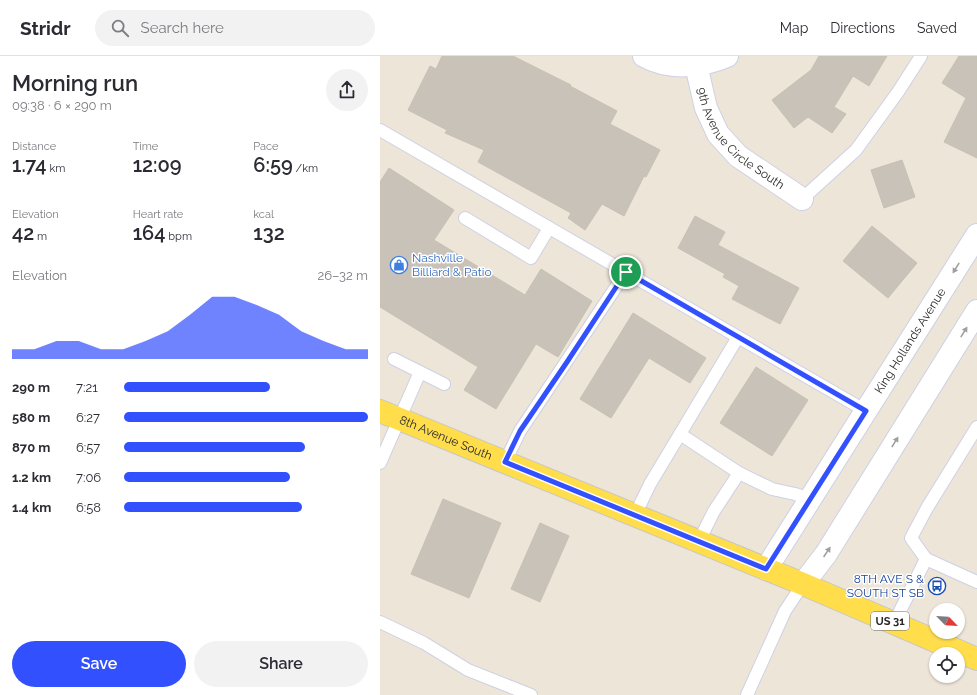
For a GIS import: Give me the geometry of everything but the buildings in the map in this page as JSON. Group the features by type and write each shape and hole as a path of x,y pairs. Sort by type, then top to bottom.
{"main road":[{"name":"8th Avenue South","path":"390,415 803,584 977,659"}],"street":[{"path":"644,56 670,65 696,65 728,56"},
{"name":"9th Avenue Circle South","path":"696,65 706,108 718,134 738,156 802,198"},
{"name":"King Hollands Avenue","path":"766,569 977,235"},
{"path":"803,584 826,554 977,311"}],"lane":[{"path":"802,198 856,150 898,92 921,56"},
{"path":"380,130 866,411"},
{"path":"465,218 531,258 549,228"},
{"path":"505,462 520,431 626,272"},
{"path":"635,515 650,484 738,337"},
{"path":"394,359 444,384"},
{"path":"380,462 390,415 420,372"},
{"path":"977,427 927,508 911,538 926,559 977,582"},
{"path":"680,434 738,473 772,489 810,499"},
{"path":"699,541 714,511 738,473"},
{"path":"894,623 926,559"},
{"path":"747,695 785,611 803,584"},
{"path":"380,622 424,643 468,670 531,695"}],"place":[{"name":"Nashville Billiard & Patio","path":"399,265"},
{"name":"8TH AVE S & SOUTH ST SB","path":"937,586"}],"route":[{"path":"626,272 866,411 766,569 505,462 520,431 626,272"}]}
